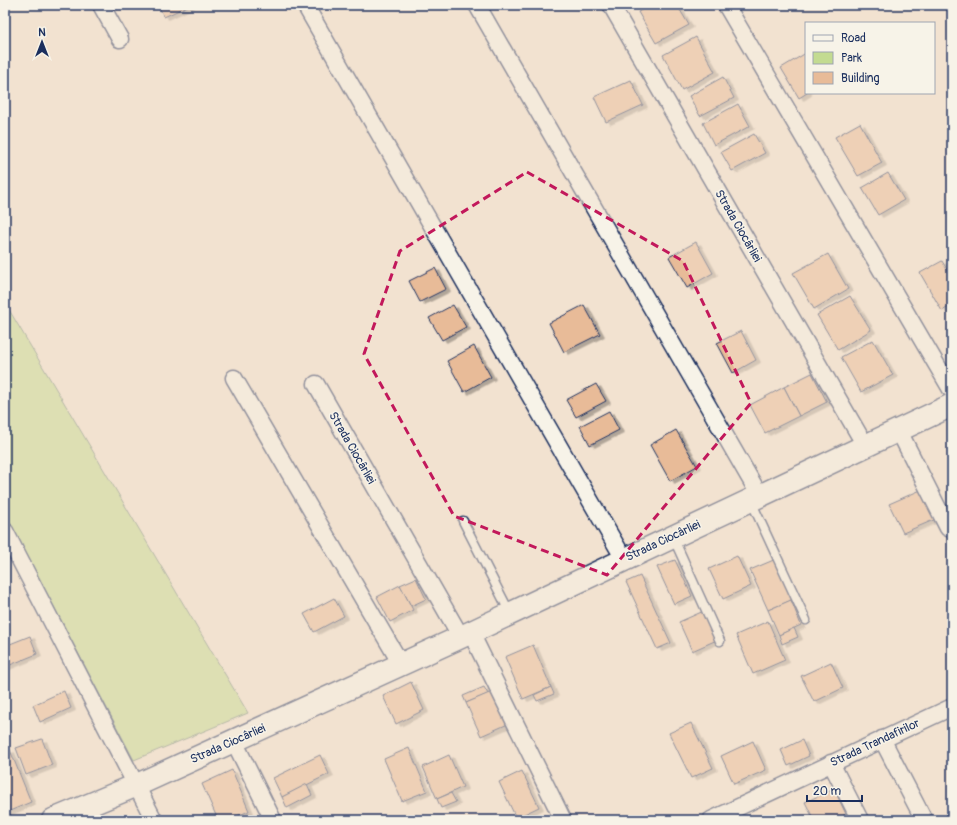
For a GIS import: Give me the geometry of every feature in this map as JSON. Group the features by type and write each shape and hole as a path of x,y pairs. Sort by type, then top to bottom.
{"street":[{"path":"101,5 120,39"},
{"path":"305,5 624,559"},
{"path":"477,5 755,498"},
{"name":"Strada Ciocârliei","path":"611,5 866,447"},
{"path":"726,5 952,391"},
{"path":"234,378 401,664"},
{"name":"Strada Ciocârliei","path":"316,384 466,635"},
{"name":"Strada Ciocârliei","path":"53,820 137,785 466,635 952,405"},
{"path":"899,431 948,528"},
{"path":"5,531 154,820"},
{"path":"466,635 563,820"},
{"name":"Strada Trandafirilor","path":"711,820 952,707"},
{"path":"882,739 924,820"},
{"path":"234,741 273,820"},
{"path":"831,763 860,820"}],"lane":[{"path":"755,498 806,620"},
{"path":"463,521 510,614"},
{"path":"673,537 720,640"}],"highlighted area":[{"path":"527,172 683,261 751,403 607,575 454,516 364,354 400,251"}],"green space":[{"path":"5,303 248,713 134,760 5,513"}],"building":[{"path":"158,5 190,5 164,17"},
{"path":"650,5 677,5 689,25 656,43 638,12"},
{"path":"696,37 715,72 682,90 663,55"},
{"path":"805,54 805,94 799,98 781,68"},
{"path":"723,77 734,98 700,116 689,96"},
{"path":"631,80 643,105 606,122 594,97"},
{"path":"738,104 750,126 714,145 703,123"},
{"path":"860,123 882,163 858,176 835,137"},
{"path":"754,134 765,153 732,171 721,152"},
{"path":"888,173 904,200 878,215 862,188"},
{"path":"696,242 713,273 687,288 669,257"},
{"path":"828,254 848,289 814,309 793,273"},
{"path":"942,261 952,278 952,305 942,311 920,273"},
{"path":"435,268 446,289 420,302 409,281"},
{"path":"850,296 871,330 838,350 817,315"},
{"path":"453,305 466,327 442,340 429,318"},
{"path":"584,305 600,334 564,352 549,323"},
{"path":"741,331 756,360 733,373 717,343"},
{"path":"873,340 893,375 861,392 841,357"},
{"path":"474,346 491,377 464,392 447,361"},
{"path":"812,373 827,402 799,416 784,387"},
{"path":"596,384 606,401 576,417 566,400"},
{"path":"784,387 799,416 765,433 750,405"},
{"path":"609,411 619,430 590,445 580,426"},
{"path":"676,430 697,466 670,481 650,445"},
{"path":"923,489 936,519 903,533 889,504"},
{"path":"737,556 751,586 723,599 709,569"},
{"path":"776,559 794,599 768,610 750,570"},
{"path":"675,560 692,596 674,604 657,567"},
{"path":"640,576 671,643 657,649 626,582"},
{"path":"416,578 426,599 411,606 400,585"},
{"path":"400,585 413,610 390,622 377,597"},
{"path":"334,598 344,616 314,632 304,614"},
{"path":"791,600 801,625 779,635 768,610"},
{"path":"706,610 719,639 692,651 679,622"},
{"path":"768,621 785,660 753,674 736,635"},
{"path":"794,628 798,637 782,644 779,635"},
{"path":"30,636 37,654 5,667 5,646"},
{"path":"533,645 551,687 523,699 505,657"},
{"path":"831,662 843,688 814,702 801,676"},
{"path":"411,682 424,710 396,724 383,696"},
{"path":"484,687 488,694 466,703 463,696"},
{"path":"551,687 554,694 537,701 534,695"},
{"path":"64,691 71,708 40,722 33,705"},
{"path":"494,691 508,724 481,736 466,703"},
{"path":"691,723 713,768 691,778 669,733"},
{"path":"42,739 52,765 26,775 16,748"},
{"path":"802,740 809,756 788,766 781,750"},
{"path":"753,741 766,770 734,784 721,756"},
{"path":"409,748 427,791 402,801 384,759"},
{"path":"10,750 31,802 5,813 5,752"},
{"path":"320,755 329,774 282,797 273,778"},
{"path":"449,755 463,787 437,799 423,767"},
{"path":"232,770 249,811 227,820 218,820 202,784"},
{"path":"522,771 539,807 516,818 499,782"},
{"path":"307,784 312,795 287,808 282,797"},
{"path":"834,789 846,814 834,820 814,820 805,802"},
{"path":"451,793 456,802 441,808 437,799"}]}
